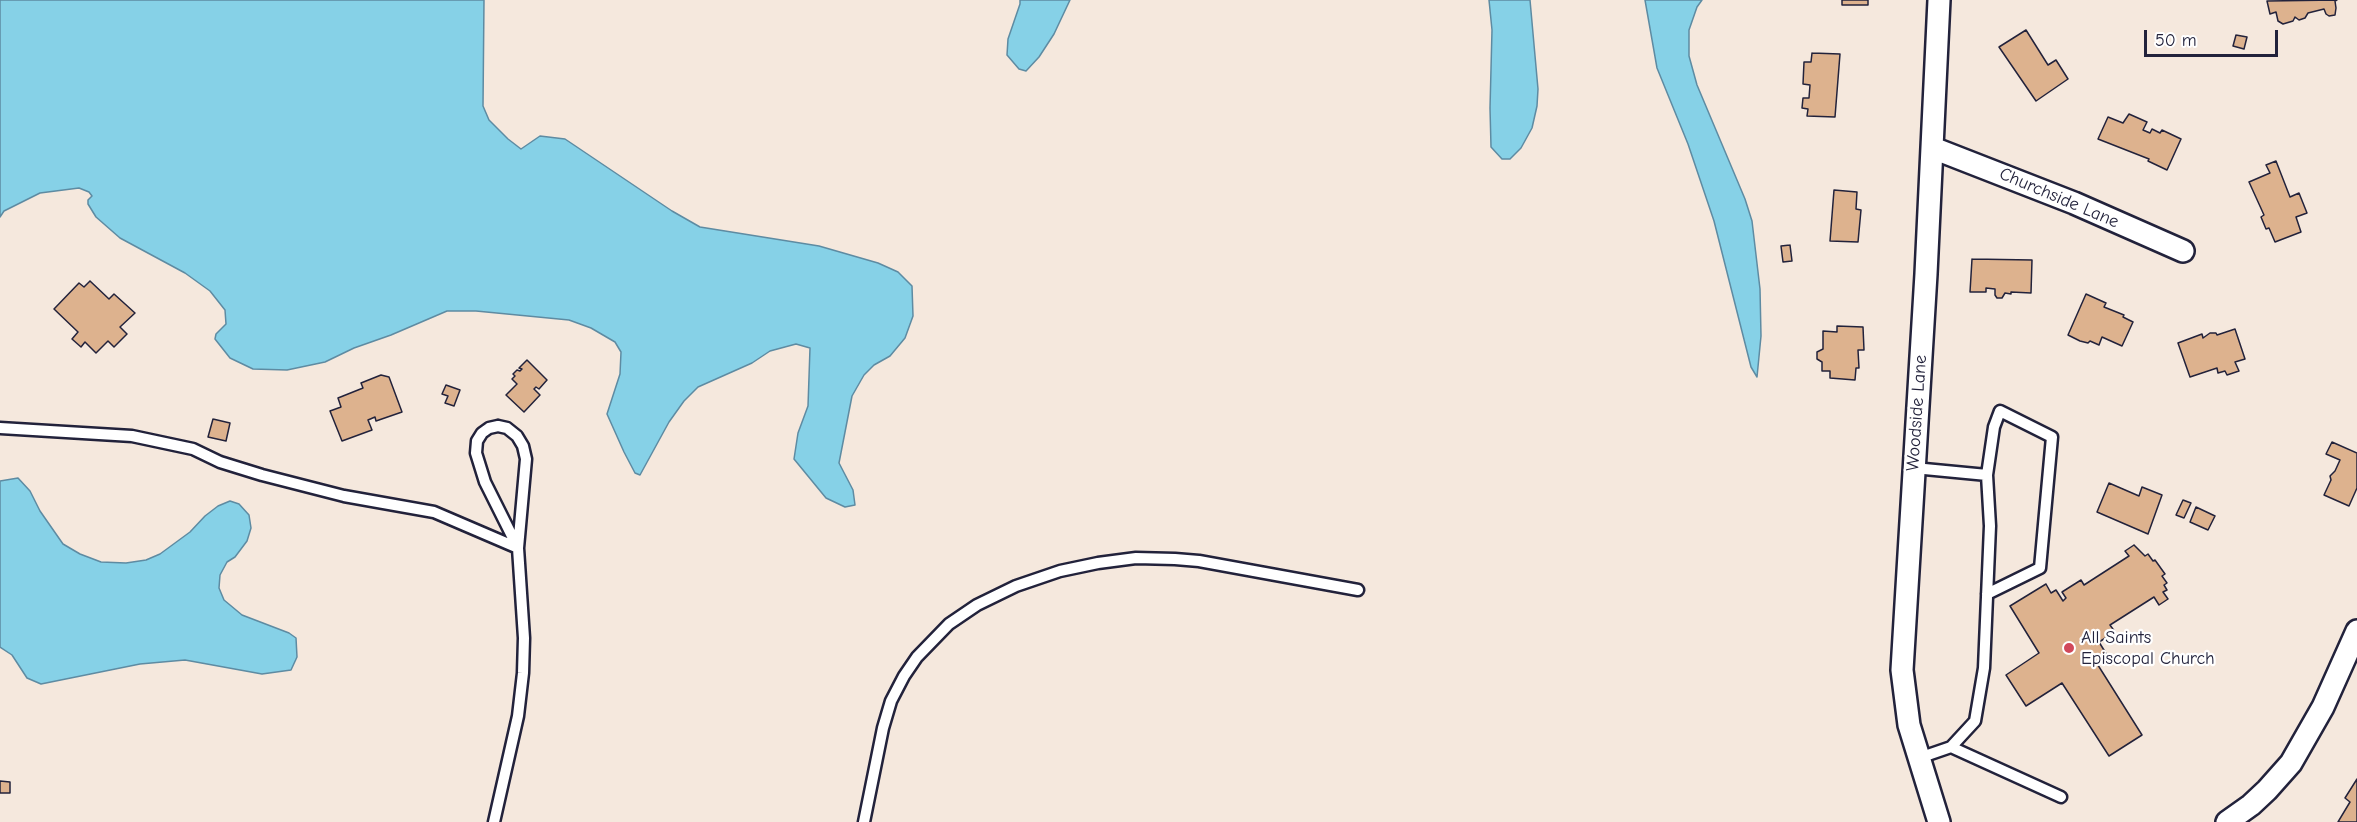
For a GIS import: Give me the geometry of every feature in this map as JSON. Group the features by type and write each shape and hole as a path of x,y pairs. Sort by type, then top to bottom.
{"street":[{"name":"Woodside Lane","path":"1939,822 1905,707 1902,670 1940,0"},
{"name":"Churchside Lane","path":"1933,148 2074,203 2183,251"},
{"path":"2227,822 2251,805 2291,763 2323,706 2357,631"}],"lane":[{"path":"1919,758 1951,747 1975,721 1984,668 1987,594 1990,526 1987,476 1994,428 2000,411 2052,437 2040,568 1987,594"},
{"path":"494,822 518,716 525,638 518,548 526,459 523,446 517,436 507,428 498,426 482,433 477,441 477,453 485,482 518,548"},
{"path":"0,428 132,436 193,449 220,462 262,475 344,496 434,512 518,548"},
{"path":"1914,468 1987,476"},
{"path":"864,822 883,728 891,701 904,676 917,657 949,624 977,605 1016,586 1060,571 1098,563 1136,558 1166,558 1199,561 1358,590"},
{"path":"1951,747 2061,797"}],"water":[{"path":"0,0 484,0 483,106 489,120 521,149 540,136 565,139 672,211 700,227 819,246 878,263 898,272 912,286 913,316 905,338 890,356 874,365 864,375 852,396 839,463 853,490 855,505 845,507 826,498 794,459 798,433 808,406 810,348 796,344 770,351 752,363 698,387 684,401 669,422 640,475 635,473 607,414 620,374 621,352 615,342 591,328 569,320 476,311 447,311 325,362 287,370 253,369 230,358 215,339 216,334 226,324 225,310 210,291 185,273 120,238 96,217 88,204 92,196 89,192 79,188 40,193 4,211 0,217"},
{"path":"1020,0 1070,0 1054,34 1039,57 1026,71 1019,69 1007,55 1008,39"},
{"path":"1489,0 1530,0 1538,89 1537,106 1532,128 1521,148 1510,159 1502,159 1491,147 1492,30"},
{"path":"1645,0 1702,0 1697,7 1689,30 1689,56 1697,85 1752,221 1760,289 1761,336 1757,377 1751,367 1714,221 1688,144 1657,68"},
{"path":"18,478 30,491 40,511 63,544 101,562 126,563 146,560 160,554 190,532 218,506 230,501 239,504 249,515 251,528 247,541 235,557 227,562 220,575 219,588 224,600 242,615 289,633 296,638 297,657 291,670 262,674 185,660 140,664 41,684 27,678 12,655 0,647 0,481"}],"building":[{"path":"1842,0 1868,0 1868,5 1842,5"},
{"path":"2337,0 2335,1 2335,15 2329,16 2324,9 2308,13 2305,18 2299,20 2295,17 2293,21 2283,24 2278,21 2276,12 2270,14 2267,1"},
{"path":"2026,30 2048,65 2056,60 2068,79 2036,101 1999,47"},
{"path":"2236,35 2247,37 2244,49 2233,46"},
{"path":"1812,53 1840,54 1835,117 1807,116 1808,109 1802,108 1803,98 1809,98 1810,85 1803,84 1804,62 1811,62"},
{"path":"2129,114 2147,122 2143,130 2150,133 2152,129 2160,133 2162,130 2181,139 2167,170 2148,161 2149,159 2098,139 2108,117 2123,123"},
{"path":"2276,161 2290,197 2299,193 2307,213 2296,217 2301,232 2275,242 2269,228 2266,229 2261,217 2264,215 2249,182 2270,173 2266,165"},
{"path":"1834,190 1857,192 1856,209 1861,210 1858,242 1830,241"},
{"path":"1790,245 1792,261 1783,262 1781,246"},
{"path":"1972,259 2032,260 2031,293 2011,292 2011,294 2005,293 2002,298 1997,298 1995,289 1986,288 1986,292 1970,292"},
{"path":"90,281 109,299 114,294 135,313 120,327 127,334 114,347 108,341 96,353 85,342 81,347 72,339 78,332 54,309 79,283 84,287"},
{"path":"2086,294 2106,303 2104,307 2124,315 2123,317 2133,322 2122,346 2102,337 2099,345 2090,341 2088,343 2080,341 2068,335"},
{"path":"1837,326 1863,327 1864,350 1858,350 1859,368 1856,368 1855,380 1830,378 1830,371 1822,371 1822,362 1817,359 1817,352 1823,349 1823,331 1837,332"},
{"path":"2235,329 2245,359 2235,362 2239,371 2227,375 2225,371 2218,373 2217,368 2190,377 2178,343 2202,334 2203,338 2210,333 2217,335"},
{"path":"527,360 547,380 539,389 536,387 534,389 540,395 524,412 506,395 517,384 512,379 515,376 513,374 522,369 519,368"},
{"path":"381,375 389,377 402,412 376,421 375,417 368,420 372,430 342,441 330,411 341,407 338,398 363,388 361,383"},
{"path":"446,385 460,390 454,406 445,403 448,396 442,394"},
{"path":"213,419 230,423 226,441 208,437"},
{"path":"2332,442 2357,453 2357,488 2349,506 2324,495 2331,480 2330,476 2340,460 2326,454"},
{"path":"2109,483 2139,496 2142,487 2162,495 2148,534 2097,512"},
{"path":"2183,500 2191,503 2184,518 2176,515"},
{"path":"2196,507 2215,516 2208,530 2190,522"},
{"name":"All Saints Episcopal Church","path":"2134,545 2145,556 2148,554 2153,561 2155,560 2165,574 2162,576 2167,583 2164,585 2167,590 2163,592 2168,599 2159,605 2154,597 2110,625 2115,632 2099,642 2107,655 2096,662 2142,735 2109,756 2062,683 2026,706 2006,675 2039,653 2010,606 2046,584 2051,593 2056,590 2063,601 2066,598 2062,592 2081,580 2084,585 2129,556 2125,551"},
{"path":"2357,779 2357,822 2338,822 2350,802 2345,798"},
{"path":"0,781 10,782 10,793 0,793"}],"place":[{"name":"All Saints Episcopal Church","path":"2069,648"}]}
